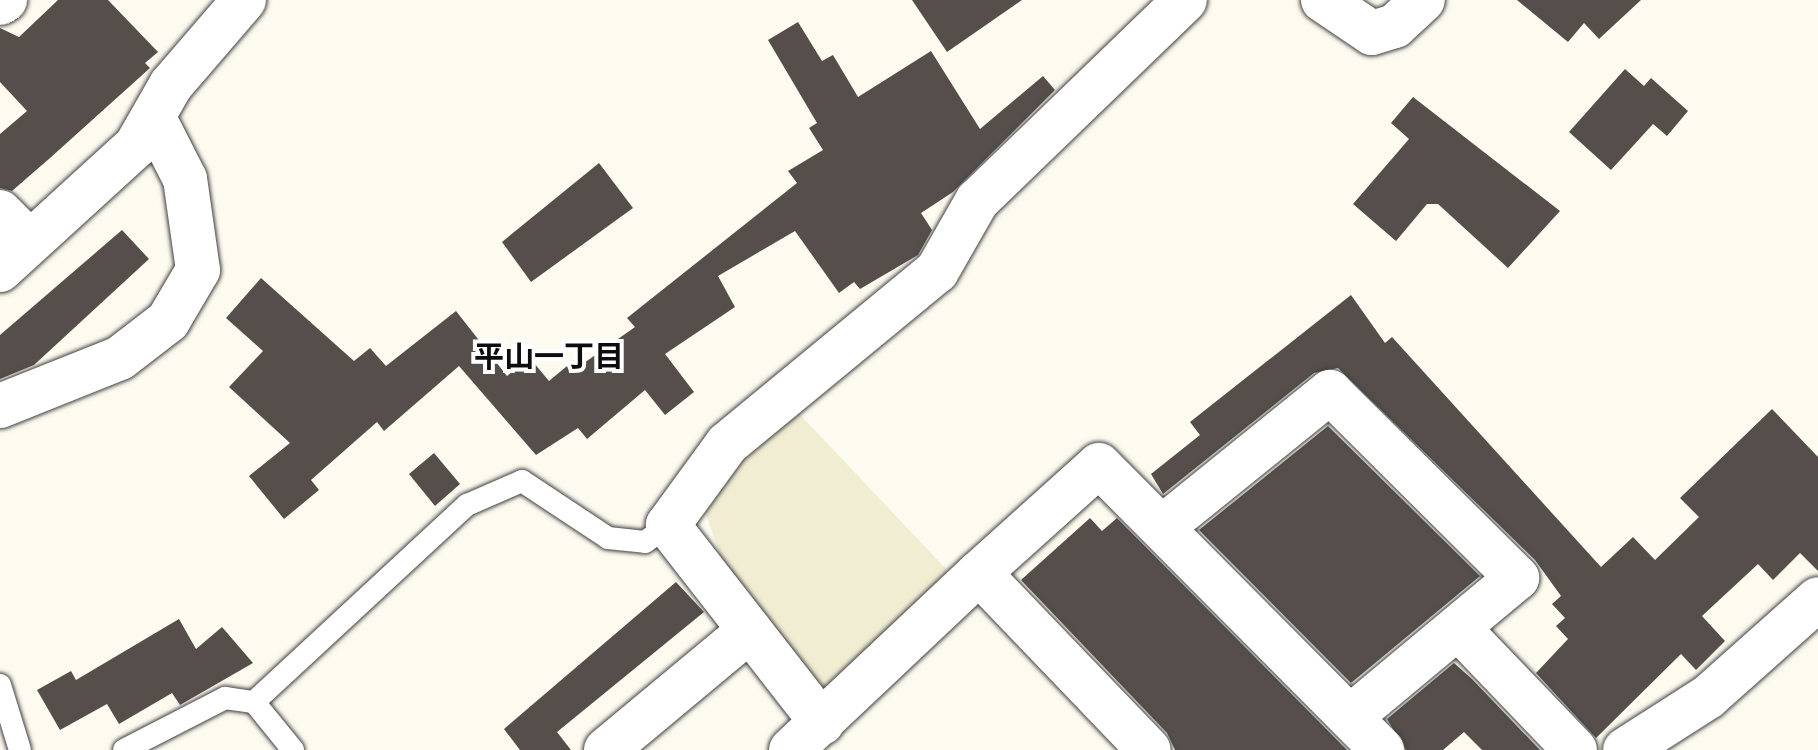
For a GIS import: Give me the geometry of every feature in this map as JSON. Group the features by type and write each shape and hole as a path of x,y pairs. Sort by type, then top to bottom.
{"street":[{"path":"10,241 156,122 171,85 244,0"},
{"path":"1185,0 977,201 937,271 727,444 668,525 750,630 807,736 979,573 1099,465 1165,525 1382,750"},
{"path":"1323,0 1372,33 1395,26 1423,0"},
{"path":"0,406 120,358 168,321 198,270 185,179 156,122"},
{"path":"1165,525 1330,392 1517,578 1460,630 1350,717"},
{"path":"979,573 1149,750"},
{"path":"1625,750 1708,697 1818,599"},
{"path":"606,750 750,630"},
{"path":"1460,630 1575,750"}],"lane":[{"path":"254,702 467,505 522,481 608,538 645,542 668,525"},
{"path":"0,685 20,750"},
{"path":"124,750 225,698 254,702 293,750"}],"shaded area":[{"path":"791,405 946,569 948,584 830,692 816,688 728,578 706,514 724,471"}],"building":[{"path":"58,0 108,0 158,52 145,63 150,68 12,191 0,188 0,134 27,111 0,82 0,28 19,37"},
{"path":"912,0 1022,0 947,52"},
{"path":"1517,0 1641,0 1599,39 1584,23 1568,42"},
{"path":"798,22 822,61 833,55 858,97 931,51 980,129 1043,76 1055,90 953,192 921,213 932,230 918,255 860,289 854,282 839,293 795,231 718,276 735,307 665,354 694,392 665,415 645,390 587,439 578,428 536,455 459,366 384,431 377,422 311,480 319,490 284,519 249,476 290,443 229,387 263,351 226,318 261,278 354,361 370,348 386,366 456,311 507,376 529,357 549,381 579,356 584,363 635,327 627,318 797,183 788,171 823,150 809,128 817,123 768,40"},
{"path":"1625,69 1644,86 1651,78 1688,111 1667,136 1653,124 1611,170 1569,132"},
{"path":"1413,97 1560,211 1508,268 1438,204 1427,204 1396,241 1353,204 1409,139 1391,123"},
{"path":"599,163 633,208 531,282 502,242"},
{"path":"122,230 149,259 34,365 0,379 0,335"},
{"path":"1351,295 1385,343 1392,337 1601,567 1633,537 1655,560 1699,517 1680,498 1772,409 1818,457 1818,571 1800,553 1773,580 1758,564 1702,616 1725,641 1696,670 1681,654 1596,738 1536,673 1568,639 1556,626 1565,618 1552,604 1561,596 1535,560 1338,368 1314,373 1163,494 1151,474 1200,435 1190,422"},
{"path":"1328,426 1480,576 1351,683 1199,530"},
{"path":"434,453 460,484 435,506 409,474"},
{"path":"1090,518 1102,531 1117,518 1347,750 1175,750 1167,733 1021,580"},
{"path":"676,582 704,612 557,732 571,750 520,750 504,729"},
{"path":"179,619 196,649 222,627 253,663 180,705 172,693 119,724 107,704 60,730 37,690 71,671 76,680"},
{"path":"1454,663 1540,750 1482,750 1464,732 1443,750 1406,750 1387,719"}],"district":[{"name":"平山一丁目","path":"549,357"}]}
